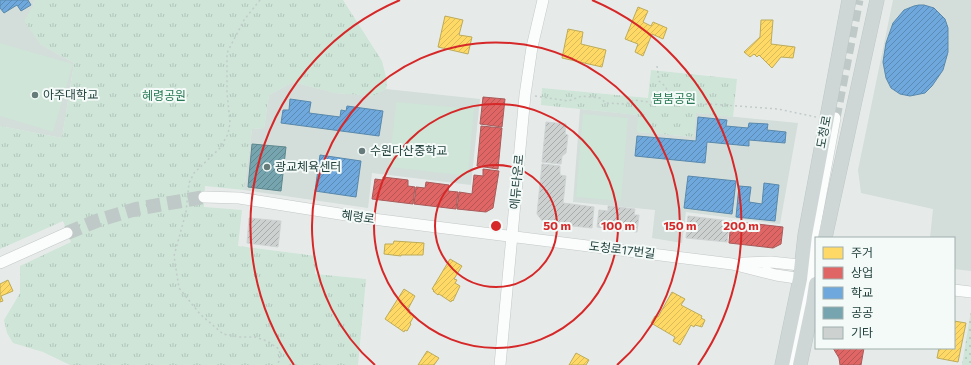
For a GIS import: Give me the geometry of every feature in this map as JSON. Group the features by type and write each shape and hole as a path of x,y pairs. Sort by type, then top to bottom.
{"main road":[{"name":"도청로","path":"800,365 813,304 811,274 805,235 849,0"},
{"name":"도청로","path":"825,237 877,0"},
{"path":"782,365 811,274"}],"street":[{"name":"에듀타운로","path":"500,365 525,95 541,0"},
{"path":"811,274 813,237 838,117 819,237"},
{"name":"혜령로","path":"204,197 239,198 365,218 513,236"},
{"path":"0,263 67,233"},
{"name":"도청로17번길","path":"513,236 732,264 771,262 811,274"},
{"path":"792,365 815,257"},
{"path":"955,290 971,292"}],"path":[{"path":"657,66 659,81 666,87 670,102"},
{"path":"525,95 568,100 582,96 600,98 606,103 626,104 634,100 656,103 679,102 688,105 710,104 778,109 818,117"}],"shaded area":[{"name":"아주대학교","path":"0,0 34,0 33,6 40,44 74,63 62,138 0,126"},
{"path":"893,0 971,0 971,271 955,269 955,237 930,237 933,209 861,193 858,170"},
{"name":"수원다산중학교","path":"293,82 335,93 372,96 386,89 480,99 471,185 372,173 368,208 244,190 252,129 264,128 269,95"},
{"path":"580,109 639,115 637,132 693,137 696,113 798,123 780,224 686,212 682,243 652,238 655,210 573,202"}],"green space":[{"name":"혜령공원","path":"34,0 343,0 382,61 387,81 386,89 373,96 334,93 293,82 269,95 264,128 252,129 244,190 205,186 204,207 242,210 238,246 316,256 315,274 366,279 358,365 70,365 43,352 13,343 7,333 4,320 20,293 20,266 71,242 63,221 0,249 0,126 62,138 74,63 40,44 24,21 33,6"},
{"name":"아주대학교","path":"0,43 73,64 53,132 0,116"},
{"name":"붐붐공원","path":"651,70 737,79 733,117 696,113 694,137 637,132 638,115 541,105 542,88 648,98"},
{"path":"396,102 474,109 468,176 389,167"},
{"path":"583,114 628,118 621,201 576,197"},
{"path":"971,310 971,365 962,365"}],"building: 주거":[{"path":"638,7 648,11 643,22 651,26 653,22 667,28 663,39 652,34 643,56 635,52 638,44 625,39"},
{"path":"445,16 463,20 459,35 472,37 468,54 438,47"},
{"path":"761,20 773,20 771,44 795,47 793,58 781,57 772,68 759,55 757,57 754,54 750,57 744,52 760,37"},
{"path":"568,29 583,32 581,44 606,50 602,67 562,58"},
{"path":"394,241 424,243 423,255 401,256 384,254 385,244 393,244"},
{"path":"450,259 462,266 454,279 457,280 455,283 460,286 453,301 452,300 451,302 439,294 438,295 432,289"},
{"path":"8,280 13,291 1,296 3,301 0,302 0,284"},
{"path":"404,289 415,296 408,309 410,310 409,313 414,316 407,331 405,330 404,332 385,319"},
{"path":"672,292 685,299 681,305 702,316 701,318 705,320 702,327 695,325 694,327 691,325 680,345 673,341 675,337 651,323 655,316 658,317"},
{"path":"955,321 966,323 958,362 937,358 939,349 955,349"},
{"path":"427,351 439,358 434,365 418,365"},
{"path":"576,353 589,360 586,365 569,365"}],"building: 상업":[{"path":"483,97 505,99 502,127 480,124"},
{"path":"481,126 502,128 498,169 477,166"},
{"path":"483,169 499,171 493,208 486,212 457,209 459,192 472,194 474,175 483,176"},
{"path":"383,177 408,180 408,186 415,187 413,204 372,199 375,179 383,180"},
{"path":"426,182 449,185 448,191 458,192 456,209 414,204 416,187 425,188"},
{"path":"731,221 783,227 781,244 773,248 729,243"},
{"path":"834,349 864,349 861,365 840,365 839,358"}],"building: 학교":[{"path":"0,0 28,0 31,5 21,11 17,5 4,13 0,8"},
{"path":"919,5 934,8 945,19 948,28 948,52 943,70 932,86 925,93 910,96 900,94 891,88 886,78 883,62 886,43 893,23 904,10"},
{"path":"290,99 311,102 309,113 340,117 341,110 346,111 347,106 383,111 379,136 281,123 283,110 289,110"},
{"path":"698,117 727,120 726,126 748,128 749,123 768,124 767,130 786,132 785,143 749,140 749,146 707,142 705,163 635,156 637,136 696,141"},
{"path":"320,155 361,161 356,197 315,191"},
{"path":"688,176 736,181 732,214 684,208"},
{"path":"764,183 779,185 775,221 736,217 739,186 751,187 749,202 762,204"}],"building: 공공":[{"name":"광교체육센터","path":"252,144 286,147 281,191 248,187"}],"building: 기타":[{"path":"546,122 566,124 565,134 568,135 566,153 562,156 561,164 542,162"},
{"path":"542,164 560,166 560,175 566,176 563,203 594,207 592,228 544,223 537,214"},
{"path":"608,206 635,209 634,215 639,215 637,232 597,227 599,210 608,211"},
{"path":"688,216 730,221 727,242 686,238"},
{"path":"249,218 281,221 278,247 247,243"}],"tunnel":[{"path":"835,118 858,0"},
{"path":"67,233 99,220 136,209 204,197"}],"place":[{"name":"아주대학교","path":"35,95"},
{"name":"수원다산중학교","path":"362,151"},
{"name":"광교체육센터","path":"267,167"}]}
